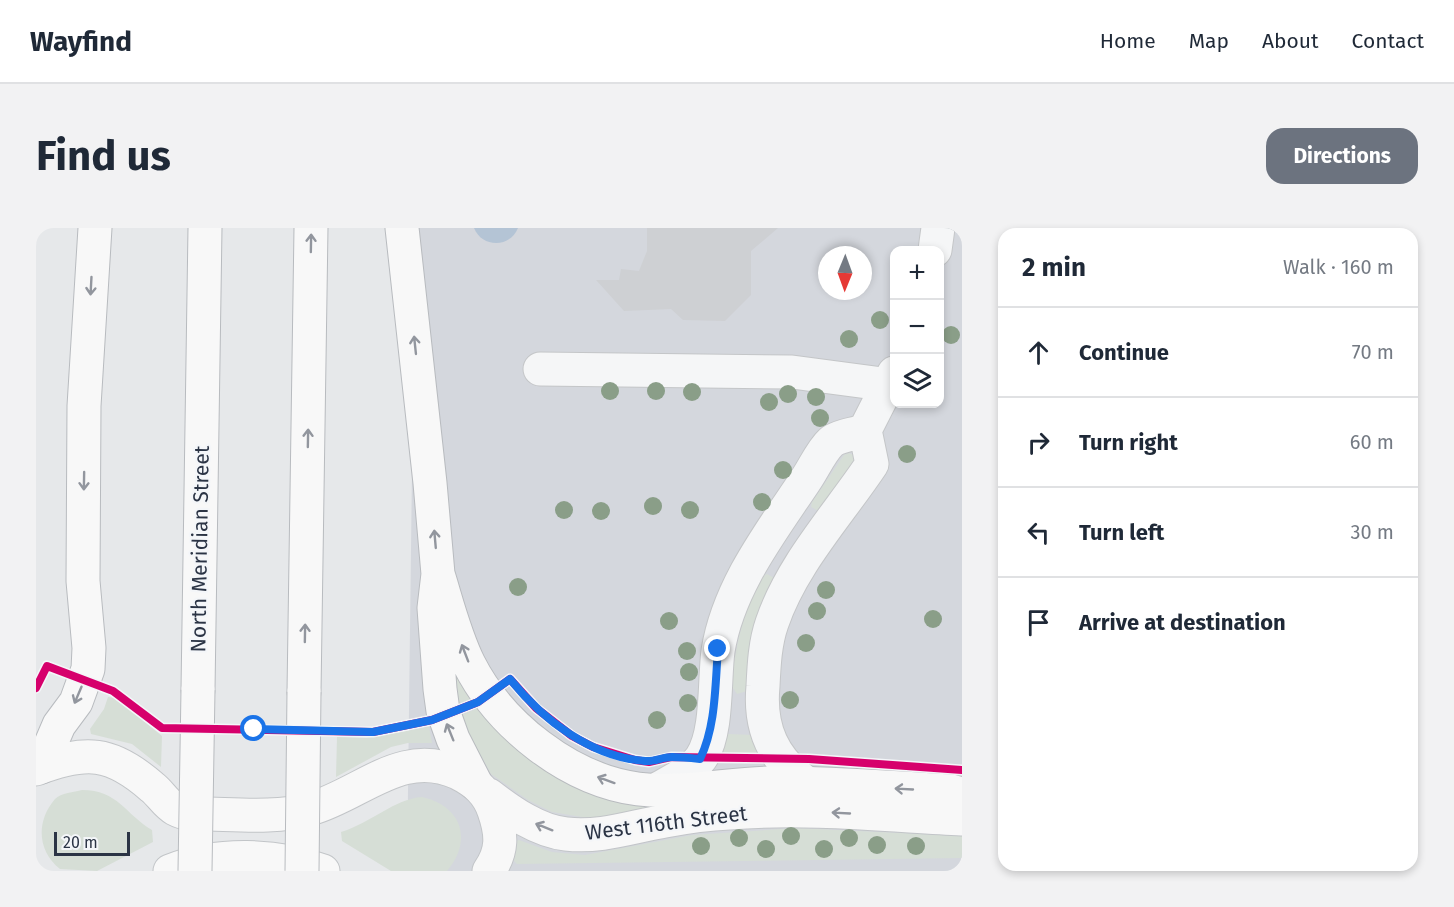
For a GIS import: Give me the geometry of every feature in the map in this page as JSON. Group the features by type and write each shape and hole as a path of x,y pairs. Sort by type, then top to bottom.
{"main road":[{"path":"39,768 59,725 76,702 88,669 89,648 82,570 84,406 95,228"},
{"name":"North Meridian Street","path":"195,871 205,228"},
{"path":"302,871 311,228"},
{"path":"402,228 438,574 435,608 442,711 453,739 482,790 501,837 498,855 489,871"},
{"path":"438,574 468,662 484,689 509,718 544,748 575,767 623,786 656,790 808,784 951,791 962,794"},
{"name":"West 116th Street","path":"39,768 82,756 103,757 136,773 175,809 186,813 207,814 274,814 310,809 341,797 385,773 412,765 449,769 505,808 548,830 580,835 608,833 693,816 759,811 808,811 962,819"},
{"path":"171,871 191,864 265,858 289,860 323,871"}],"lane":[{"path":"936,246 938,228"},
{"path":"540,369 792,372 890,379"},
{"path":"808,784 790,772 778,759 761,711 766,648 772,623 801,564 872,464 865,430 890,383"},
{"path":"656,790 683,774 700,759 706,747 713,713 718,649 740,586 763,544 831,442 865,430"},
{"path":"713,713 761,711"}],"shaded area":[{"path":"415,228 962,228 962,871 407,871"},
{"path":"849,453 858,457 822,513 811,507 812,502 844,455"},
{"path":"767,574 776,579 747,691 737,694 731,685 742,625 753,592 760,580"},
{"path":"447,654 474,698 456,705"},
{"path":"108,697 115,698 162,736 161,767 132,744 91,734 90,729 104,709"},
{"path":"481,707 523,750 732,794 594,819 552,812 528,800 491,774 459,716"},
{"path":"429,727 432,743 408,743 391,747 336,777 337,737 366,738"},
{"path":"728,734 754,735 764,757 716,756"},
{"path":"82,790 94,791 113,798 152,830 153,842 97,871 60,869 52,862 43,845 42,826 55,799 64,794"},
{"path":"422,797 436,801 446,808 454,816 459,826 460,848 447,871 391,871 342,841 341,832 402,802"},
{"path":"796,828 962,836 962,858 517,864 514,861 516,841 519,840 552,852 585,855 692,835"}],"water":[{"path":"474,228 518,228 509,239 496,243 483,239"}],"building":[{"path":"647,228 778,228 751,251 751,295 725,321 683,320 671,309 624,311 596,280 619,280 621,269 639,271 647,251"}],"cycle path":[{"path":"36,688 47,666 113,691 162,728 373,732 432,720 478,702 510,679 536,708 572,736 593,747 635,760 649,762 671,757 809,759 962,770"}],"route":[{"path":"254,729 373,732 432,720 478,702 510,679 519,691 554,723 593,747 649,762 671,757 700,759 706,747 713,713 718,649"}]}
